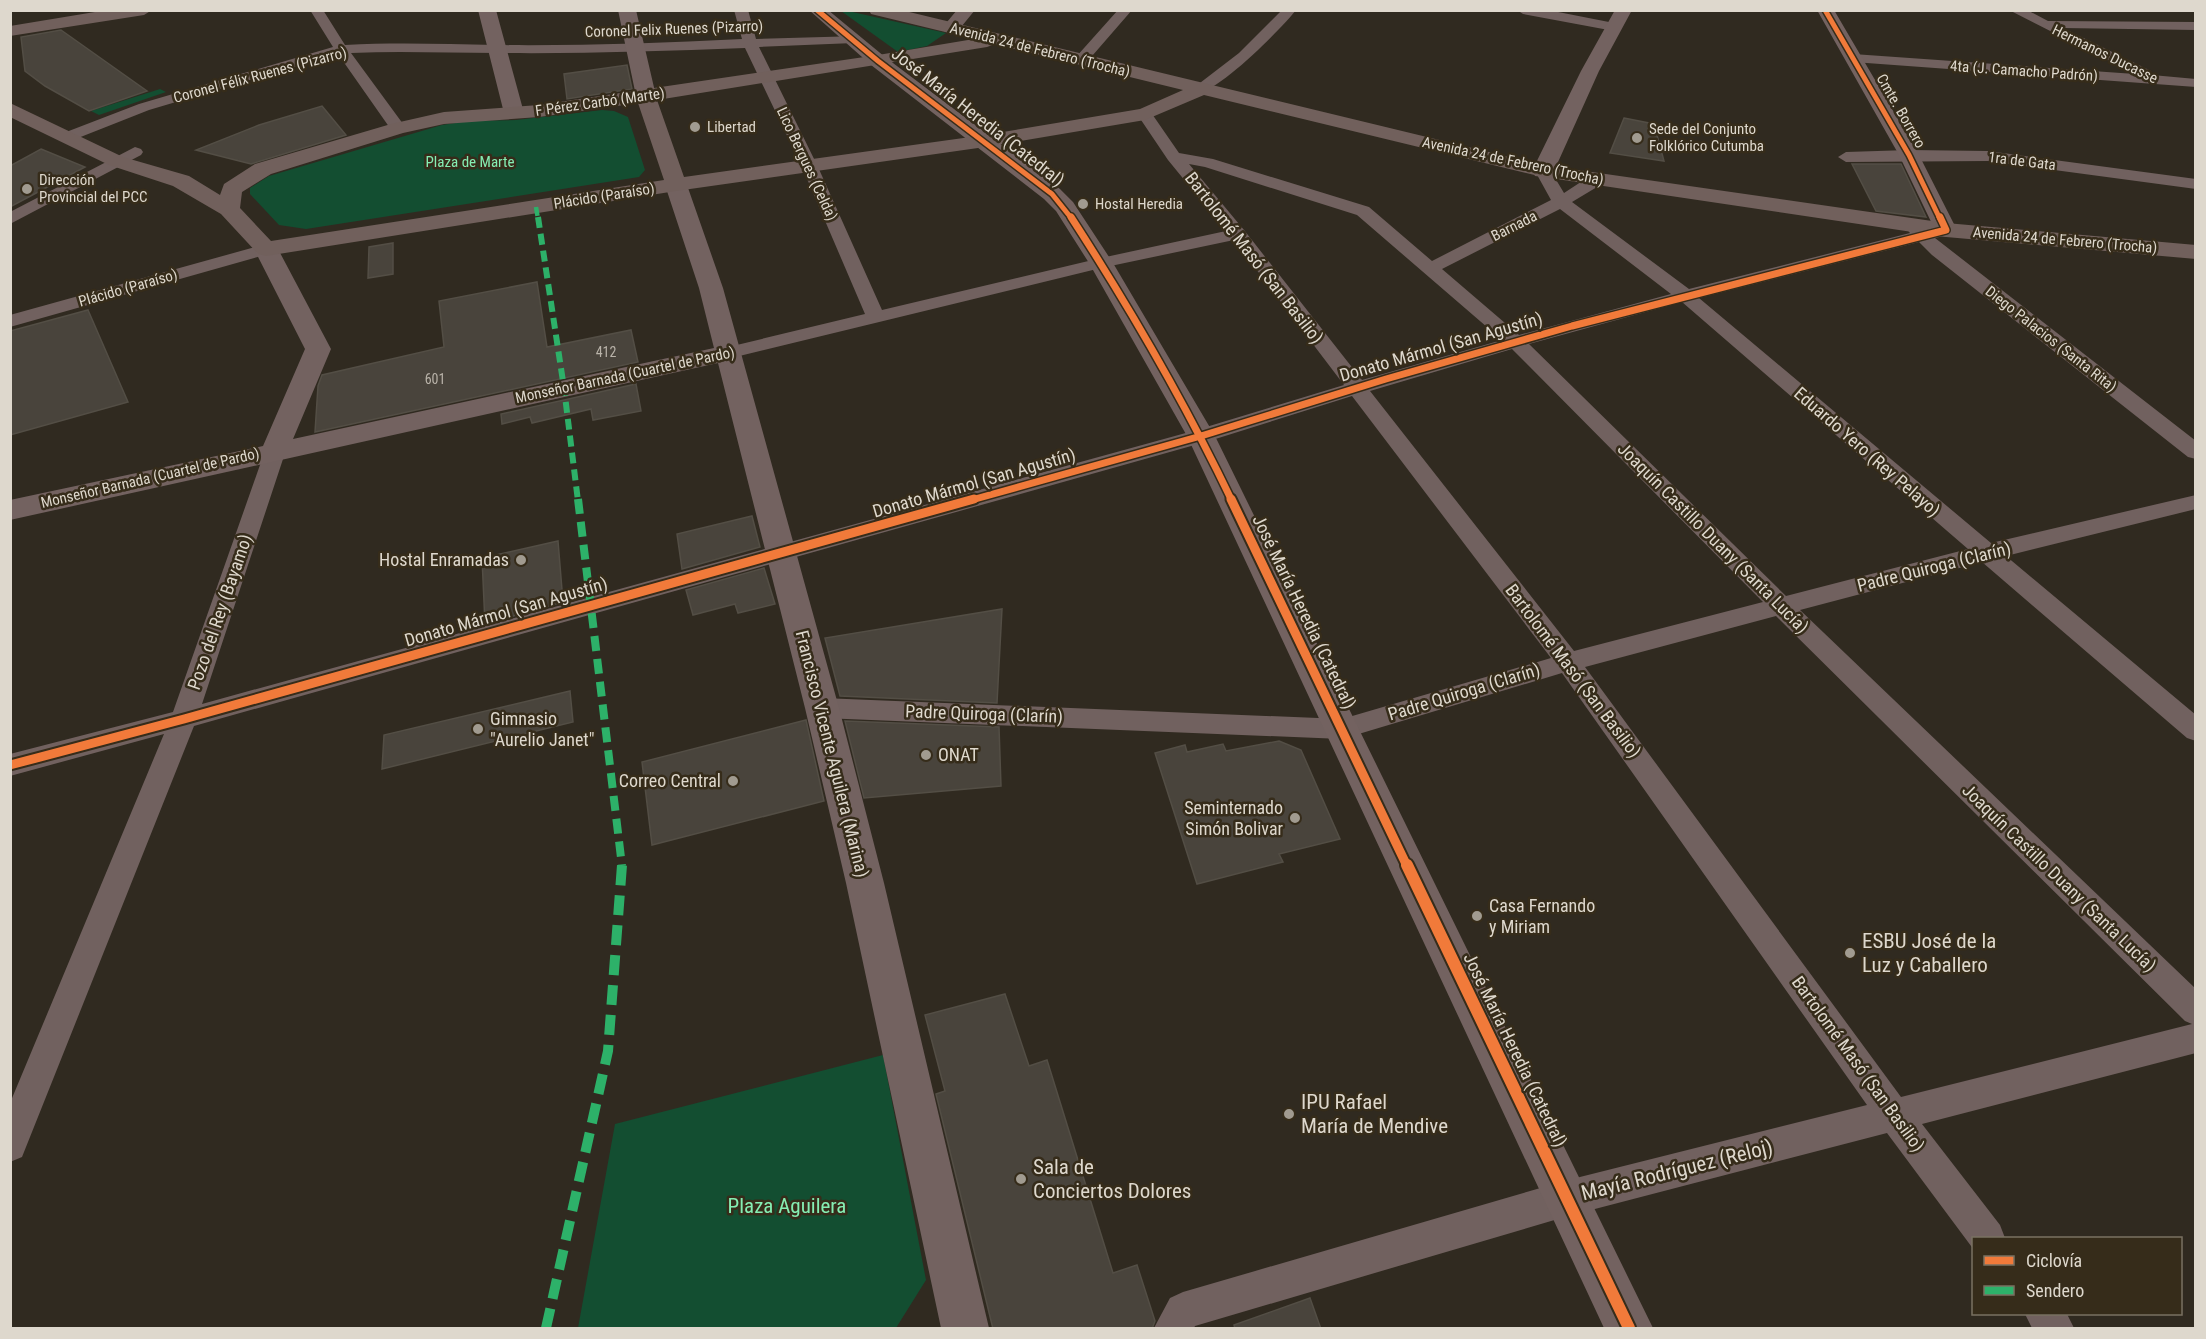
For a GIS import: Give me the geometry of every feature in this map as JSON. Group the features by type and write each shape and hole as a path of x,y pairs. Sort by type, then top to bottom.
{"main road":[{"path":"10,31 144,10"},
{"name":"Avenida 24 de Febrero (Trocha)","path":"877,10 1543,171 1916,230"},
{"path":"927,52 946,42 951,28"},
{"name":"F Pérez Carbó (Marte)","path":"229,209 232,189 263,169 420,123 465,115 514,113 646,96 878,61 998,40"},
{"path":"420,123 474,104 507,87"},
{"name":"Plácido (Paraíso)","path":"266,249 676,185 985,141 1145,114 1201,89"},
{"path":"646,96 676,185"},
{"path":"14,100 75,134 181,181 229,209 266,249"},
{"path":"126,156 215,175 263,169"},
{"name":"Avenida 24 de Febrero (Trocha)","path":"1946,230 2196,252"}],"street":[{"path":"316,10 341,50 398,128"},
{"path":"487,10 514,113"},
{"path":"627,10 646,96"},
{"name":"Lico Bergues (Celda)","path":"741,10 750,43 810,167 876,317"},
{"name":"José María Heredia (Catedral)","path":"817,10 878,61 985,141 1065,207 1101,263 1201,436 1629,1329"},
{"path":"951,28 967,10"},
{"path":"1081,60 1126,10"},
{"path":"1201,89 1244,56 1290,10"},
{"path":"1523,10 1614,27"},
{"path":"1543,171 1590,71 1624,10"},
{"name":"Cmte. Borrero","path":"1825,10 1909,154 1946,230"},
{"name":"Hermanos Ducasse","path":"2015,10 2160,81 2196,96"},
{"path":"2043,24 2196,26"},
{"name":"Coronel Felix Ruenes (Pizarro)","path":"496,49 634,48 854,39"},
{"name":"Coronel Félix Ruenes (Pizarro)","path":"75,134 144,107 341,50 406,46 496,49"},
{"name":"4ta (J. Camacho Padrón)","path":"1853,58 2196,83"},
{"name":"Bartolomé Masó (San Basilio)","path":"1145,114 1174,157 1238,234 1568,662 1893,1114 1985,1237"},
{"name":"1ra de Gata","path":"1846,157 1909,154 1988,156 2196,184"},
{"path":"10,219 126,156"},
{"name":"Joaquín Castillo Duany (Santa Lucía)","path":"1174,157 1207,162 1363,210 1517,343 1781,606 2196,1011"},
{"name":"Eduardo Yero (Rey Pelayo)","path":"1543,171 1561,202 1685,295 2196,731"},
{"name":"Barnada","path":"1431,268 1561,202 1596,180"},
{"name":"Francisco Vicente Aguilera (Marina)","path":"676,185 711,288 822,708 865,883 965,1329"},
{"name":"Donato Mármol (San Agustín)","path":"10,765 184,719 1201,436 1356,387 1916,230 1946,230"},
{"name":"Diego Palacios (Santa Rita)","path":"1916,230 2196,452"},
{"name":"Monseñor Barnada (Cuartel de Pardo)","path":"10,510 275,450 727,353 1101,263 1238,234"},
{"name":"Plácido (Paraíso)","path":"10,321 266,249"},
{"name":"Pozo del Rey (Bayamo)","path":"10,1145 184,719 275,450 318,350 266,249"},
{"name":"Padre Quiroga (Clarín)","path":"822,708 1342,729 1568,662 1985,553 2196,502"},
{"name":"Mayía Rodríguez (Reloj)","path":"1173,1329 1183,1311 1568,1198 2196,1038"},
{"path":"2045,1315 2055,1329"}],"green space":[{"path":"841,11 946,33 927,46 898,52"},
{"path":"160,89 166,92 99,115 91,111"},
{"name":"Plaza de Marte","path":"602,110 614,111 628,117 645,170 639,177 306,229 279,225 250,194 250,188 269,176 442,125 469,121 516,120"},
{"name":"Plaza Aguilera","path":"883,1055 926,1280 896,1328 578,1328 615,1124"}],"building":[{"path":"61,30 147,91 89,111 45,86 25,71 21,37"},
{"path":"627,65 632,89 567,99 564,74"},
{"path":"322,106 346,135 251,164 196,150 259,125"},
{"name":"Sede del Conjunto Folklórico Cutumba","path":"1624,118 1654,124 1664,161 1610,153"},
{"name":"Dirección Provincial del PCC","path":"41,149 85,167 10,207 10,166"},
{"path":"1852,164 1901,164 1926,217 1876,211"},
{"path":"393,243 393,274 368,278 369,247"},
{"path":"537,282 547,347 631,330 638,362 315,432 318,386 322,375 444,347 439,301"},
{"path":"88,310 128,402 10,435 10,331"},
{"path":"636,384 641,411 593,420 591,409 532,423 530,417 502,424 501,414"},
{"path":"752,516 760,547 682,569 677,534"},
{"path":"558,541 563,602 485,624 482,558"},
{"path":"764,568 775,604 738,613 735,604 693,615 686,590"},
{"path":"1002,609 997,703 840,696 825,638"},
{"name":"Gimnasio \"Aurelio Janet\"","path":"570,691 573,722 382,769 384,735"},
{"name":"Correo Central","path":"806,720 824,801 652,845 642,762"},
{"name":"ONAT","path":"845,721 999,727 1001,786 864,798"},
{"name":"Seminternado Simón Bolivar","path":"1279,741 1301,750 1340,839 1279,854 1283,862 1197,884 1155,753 1185,745 1187,752 1223,744 1226,751"},
{"name":"Sala de Conciertos Dolores","path":"1005,994 1029,1066 1047,1060 1113,1273 1137,1265 1155,1321 1152,1329 993,1329 936,1094 945,1091 925,1015"},
{"path":"1310,1298 1321,1329 1235,1329 1234,1325"}],"marked path":[{"path":"536,207 564,388 623,874 608,1051 546,1328"}],"cycle path":[{"path":"817,10 878,61 1052,194 1065,207 1101,263 1201,436 1629,1328"},
{"path":"10,765 184,719 1201,436 1386,379 1572,326 1946,230 1909,155 1825,10"}],"place":[{"name":"Libertad","path":"695,127"},
{"name":"Sede del Conjunto Folklórico Cutumba","path":"1637,138"},
{"name":"Dirección Provincial del PCC","path":"27,189"},
{"name":"Hostal Heredia","path":"1083,204"},
{"name":"Hostal Enramadas","path":"521,560"},
{"name":"Gimnasio \"Aurelio Janet\"","path":"478,729"},
{"name":"ONAT","path":"926,755"},
{"name":"Correo Central","path":"733,781"},
{"name":"Seminternado Simón Bolivar","path":"1295,818"},
{"name":"Casa Fernando y Miriam","path":"1477,916"},
{"name":"ESBU José de la Luz y Caballero","path":"1850,953"},
{"name":"IPU Rafael María de Mendive","path":"1289,1114"},
{"name":"Sala de Conciertos Dolores","path":"1021,1179"}]}
